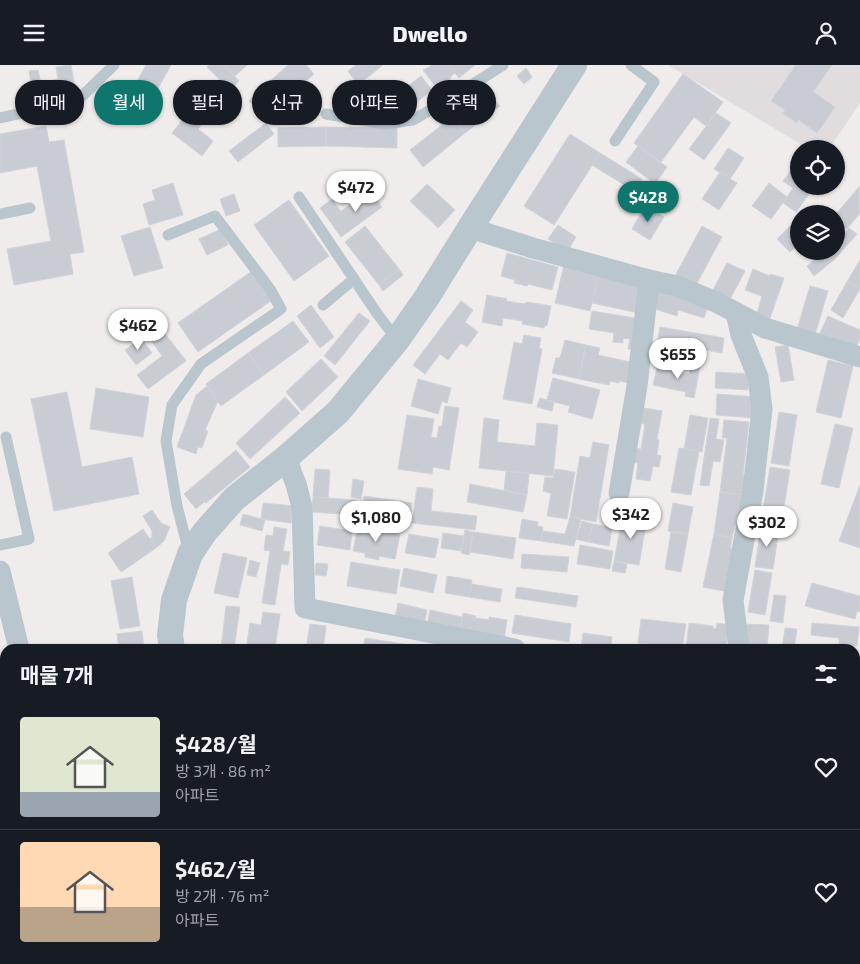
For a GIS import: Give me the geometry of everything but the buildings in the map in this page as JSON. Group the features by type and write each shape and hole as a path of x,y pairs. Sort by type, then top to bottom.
{"street":[{"path":"171,644 170,635 174,600 190,553 204,533 234,499 286,458 338,412 397,340 427,297 574,65"},
{"path":"470,228 533,248 649,280 677,285 716,302 765,328 860,357"},
{"path":"619,493 637,386 649,280"},
{"path":"736,313 741,335 758,377 762,409 753,491 733,600 738,644"},
{"path":"286,458 302,507 305,608 476,644"},
{"path":"0,571 12,644"}],"lane":[{"path":"0,118 77,101 114,65"},
{"path":"326,114 385,124 413,119 453,97 503,65"},
{"path":"615,141 654,82 631,65"},
{"path":"299,197 397,340"},
{"path":"0,213 30,208"},
{"path":"168,235 215,216 270,289 281,309 201,364 172,405 166,441 177,506 190,553"},
{"path":"323,305 354,279"},
{"path":"0,545 29,539 6,437"}],"shaded area":[{"path":"668,65 860,65 860,103 835,140 794,140"}]}
